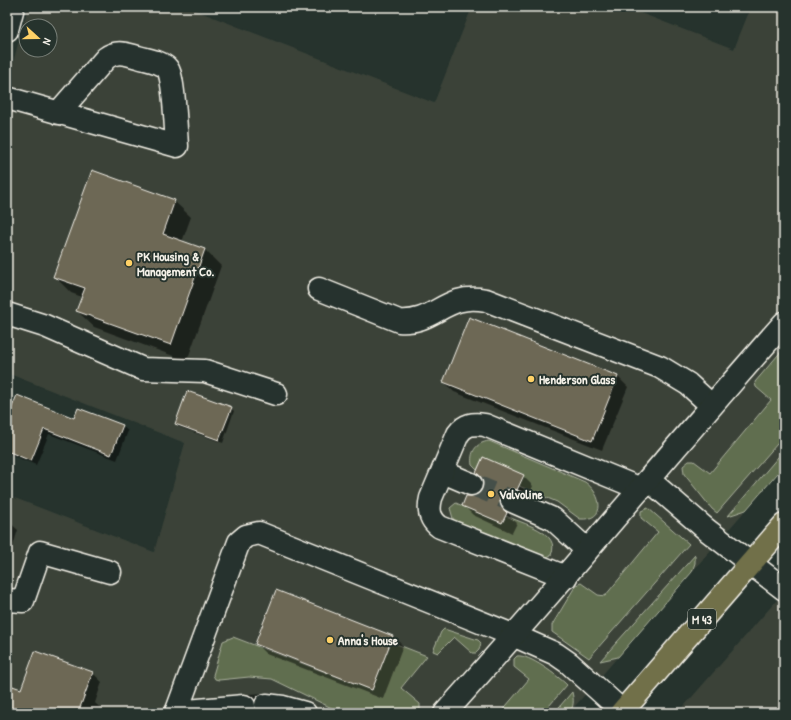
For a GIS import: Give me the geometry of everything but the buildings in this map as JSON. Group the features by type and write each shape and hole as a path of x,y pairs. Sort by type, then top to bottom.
{"main road":[{"name":"M 43","path":"621,712 784,525"}],"street":[{"path":"7,30 13,7"},
{"path":"7,98 58,113 177,146 170,73 167,68 161,64 122,52 106,58 58,113"},
{"path":"319,289 400,322 409,322 427,317 436,310 463,298 486,300 660,367 688,384 711,405"},
{"path":"7,314 45,326 143,369 205,371 276,394"},
{"path":"445,713 515,636 566,577 587,550 645,485 711,405 784,323"},
{"path":"566,577 440,527 434,523 428,508 431,498 458,434 467,425 476,423 485,425 645,485 784,589"},
{"path":"443,472 471,484"},
{"path":"512,501 553,519 587,550"},
{"path":"244,706 176,713 240,542 252,534 265,535 556,654 569,663 621,712"},
{"path":"7,600 23,601 40,552 110,572"},
{"path":"266,705 283,707 305,713"}],"shaded area":[{"path":"28,7 187,7 434,103 472,7 625,7 734,49 751,7 784,7 784,466 569,713 7,713 7,495 154,552 185,443 7,373 7,85 18,44 18,58 58,58 58,18 25,18"},
{"path":"784,592 784,713 678,713"}],"green space":[{"path":"784,348 784,436 717,513 712,509 684,474 683,466 689,461 694,461 710,473 771,400 756,387 755,382"},
{"path":"489,441 585,482 591,487 598,500 599,506 595,516 580,519 557,502 519,486 523,475 483,457 477,470 472,465 474,449 480,444"},
{"path":"784,450 784,466 746,510 728,516"},
{"path":"456,503 502,523 506,516 530,525 546,534 551,540 553,547 551,555 545,558 454,522 450,508"},
{"path":"648,508 689,544 589,658 552,632 552,625 576,585 581,583 598,595 605,596 658,532 641,518 641,511"},
{"path":"695,555 695,563 692,572 618,657 600,661"},
{"path":"444,629 478,640 481,643 479,650 476,653 472,653 454,637 438,653 433,651 441,632"},
{"path":"233,637 372,690 391,642 427,656 401,688 420,704 420,713 342,713 272,679 249,677 219,680 215,679 213,675 223,641"},
{"path":"517,656 529,658 536,662 557,676 567,685 543,713 500,713 529,679 514,667 514,659"},
{"path":"572,692 573,703 569,713 554,713"}],"tunnel":[{"path":"471,484 512,501"}],"place":[{"name":"PK Housing & Management Co.","path":"129,263"},
{"name":"Henderson Glass","path":"531,379"},
{"name":"Valvoline","path":"491,494"},
{"name":"Anna's House","path":"330,640"}]}
